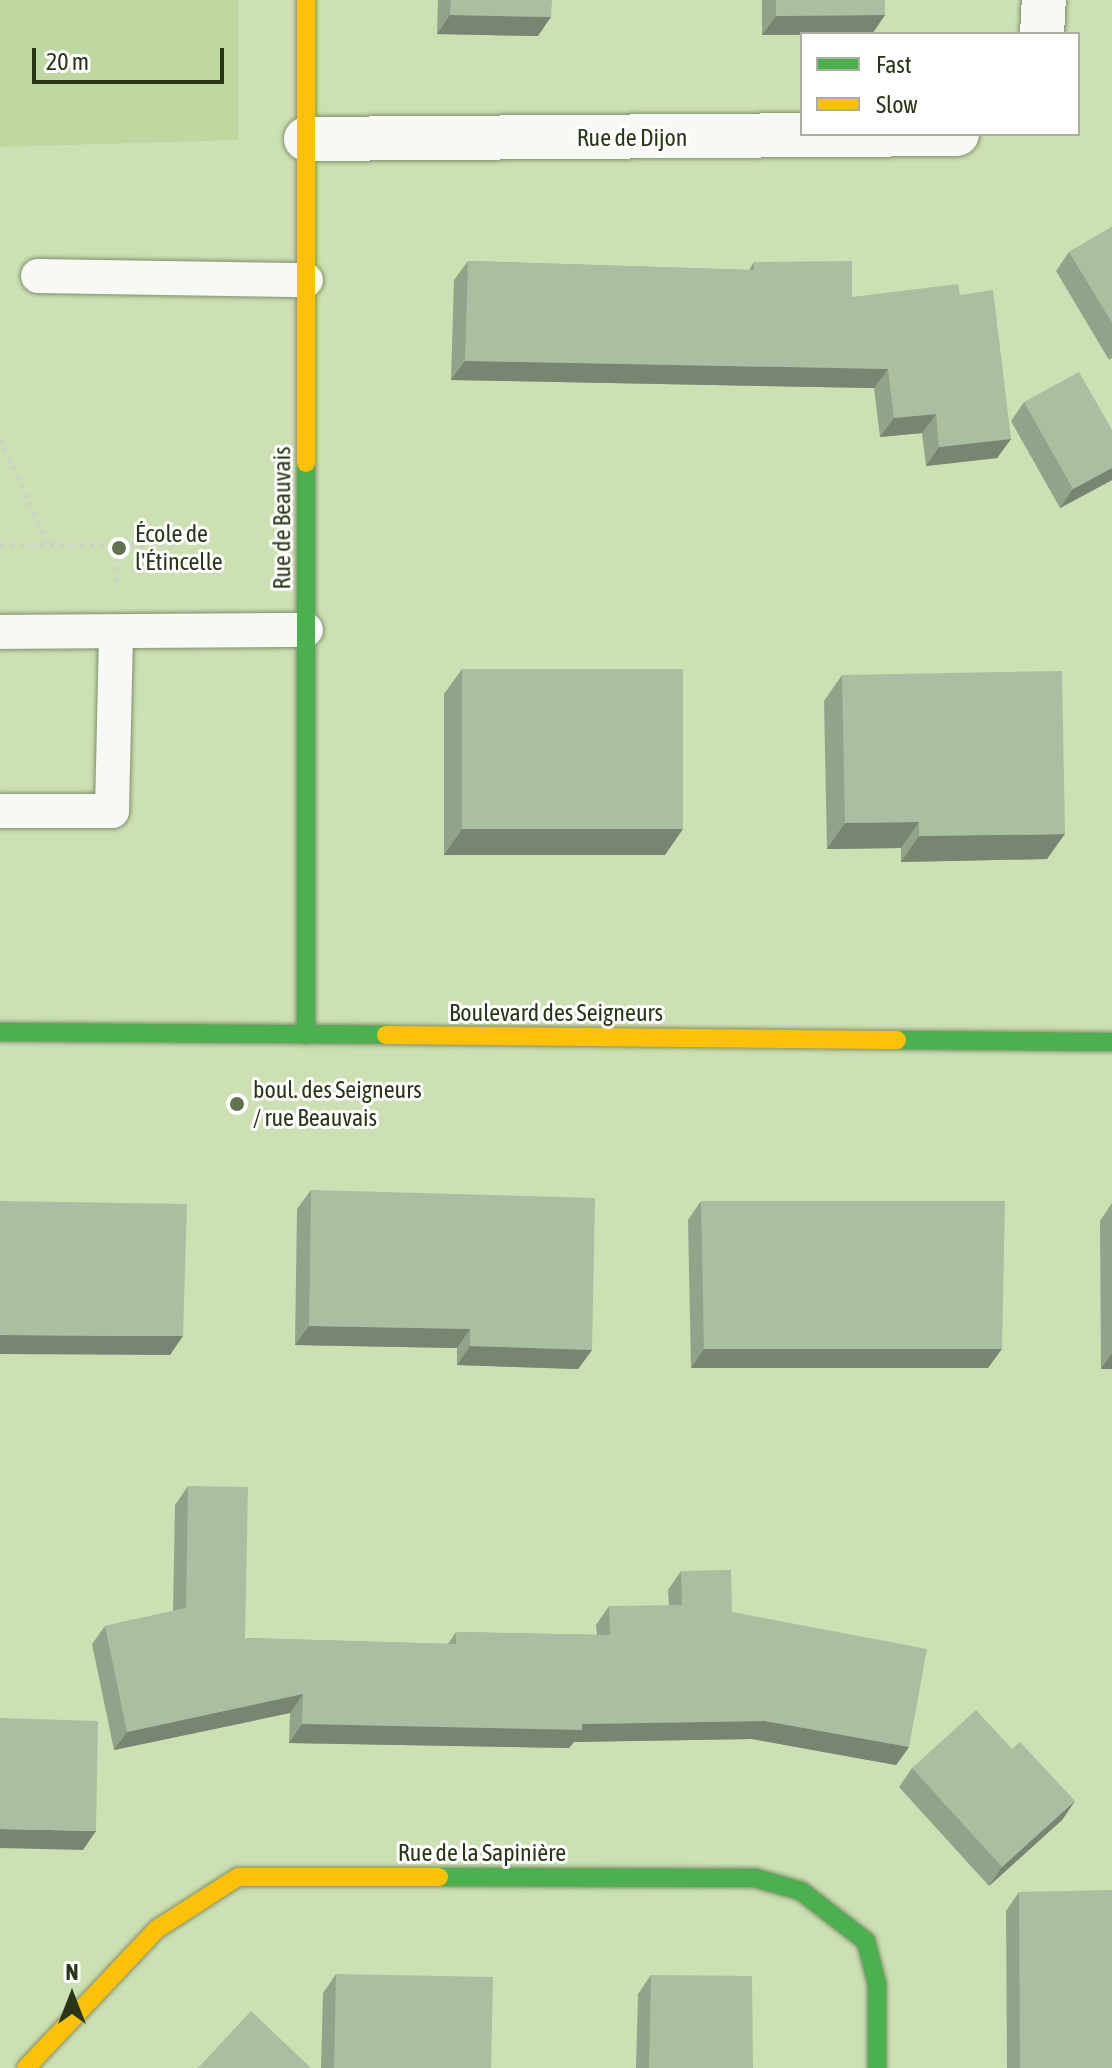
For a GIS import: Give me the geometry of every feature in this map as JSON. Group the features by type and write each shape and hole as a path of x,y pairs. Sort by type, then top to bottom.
{"street":[{"name":"Rue de Beauvais","path":"306,0 306,1035"},
{"path":"1042,32 1044,0"},
{"name":"Rue de Dijon","path":"306,139 800,135"},
{"name":"Boulevard des Seigneurs","path":"0,1032 1112,1042"},
{"name":"Rue de la Sapinière","path":"26,2068 157,1929 238,1877 755,1878 801,1891 866,1941 877,1984 877,2068"}],"lane":[{"path":"38,276 306,280"},
{"path":"0,632 116,634 306,630"},
{"path":"0,811 112,811 116,634"}],"path":[{"path":"0,439 48,544"},
{"path":"0,544 177,545"}],"green space":[{"path":"0,0 238,0 238,140 0,147"}],"building":[{"path":"451,0 552,0 551,17 450,15"},
{"path":"776,0 885,0 885,15 776,16"},
{"path":"1112,227 1112,323 1069,252"},
{"path":"468,261 754,270 754,262 852,261 852,297 958,284 960,295 993,290 1011,439 939,447 936,414 894,418 888,369 465,361"},
{"path":"1079,372 1112,430 1112,468 1073,489 1024,402"},
{"path":"462,669 683,669 683,829 462,829"},
{"path":"1062,671 1065,834 919,836 919,822 845,823 842,675"},
{"path":"311,1190 595,1198 592,1350 470,1346 470,1329 309,1326"},
{"path":"0,1201 187,1204 183,1336 0,1335"},
{"path":"701,1201 1005,1201 1002,1349 704,1349"},
{"path":"188,1486 248,1487 245,1638 456,1644 456,1632 610,1635 609,1606 682,1605 681,1571 731,1570 732,1612 927,1649 909,1747 765,1721 582,1724 582,1730 302,1724 303,1694 127,1732 105,1626 186,1608"},
{"path":"976,1710 1012,1749 1020,1742 1075,1801 1002,1867 912,1768"},
{"path":"0,1718 98,1721 96,1831 0,1829"},
{"path":"1112,1890 1112,2068 1020,2068 1019,1892"},
{"path":"336,1974 493,1977 491,2068 334,2068"},
{"path":"651,1975 752,1976 753,2068 649,2068"},
{"path":"251,2011 311,2068 198,2068"}],"traffic: fast":[{"path":"306,463 306,1035"},
{"path":"0,1032 386,1035"},
{"path":"897,1040 1112,1042"},
{"path":"439,1877 755,1878 801,1891 866,1941 877,1984 877,2068"}],"traffic: slow":[{"path":"306,0 306,463"},
{"path":"386,1035 897,1040"},
{"path":"26,2068 157,1929 238,1877 439,1877"}],"place":[{"name":"École de l'Étincelle","path":"119,548"},
{"name":"boul. des Seigneurs / rue Beauvais","path":"237,1104"}]}
